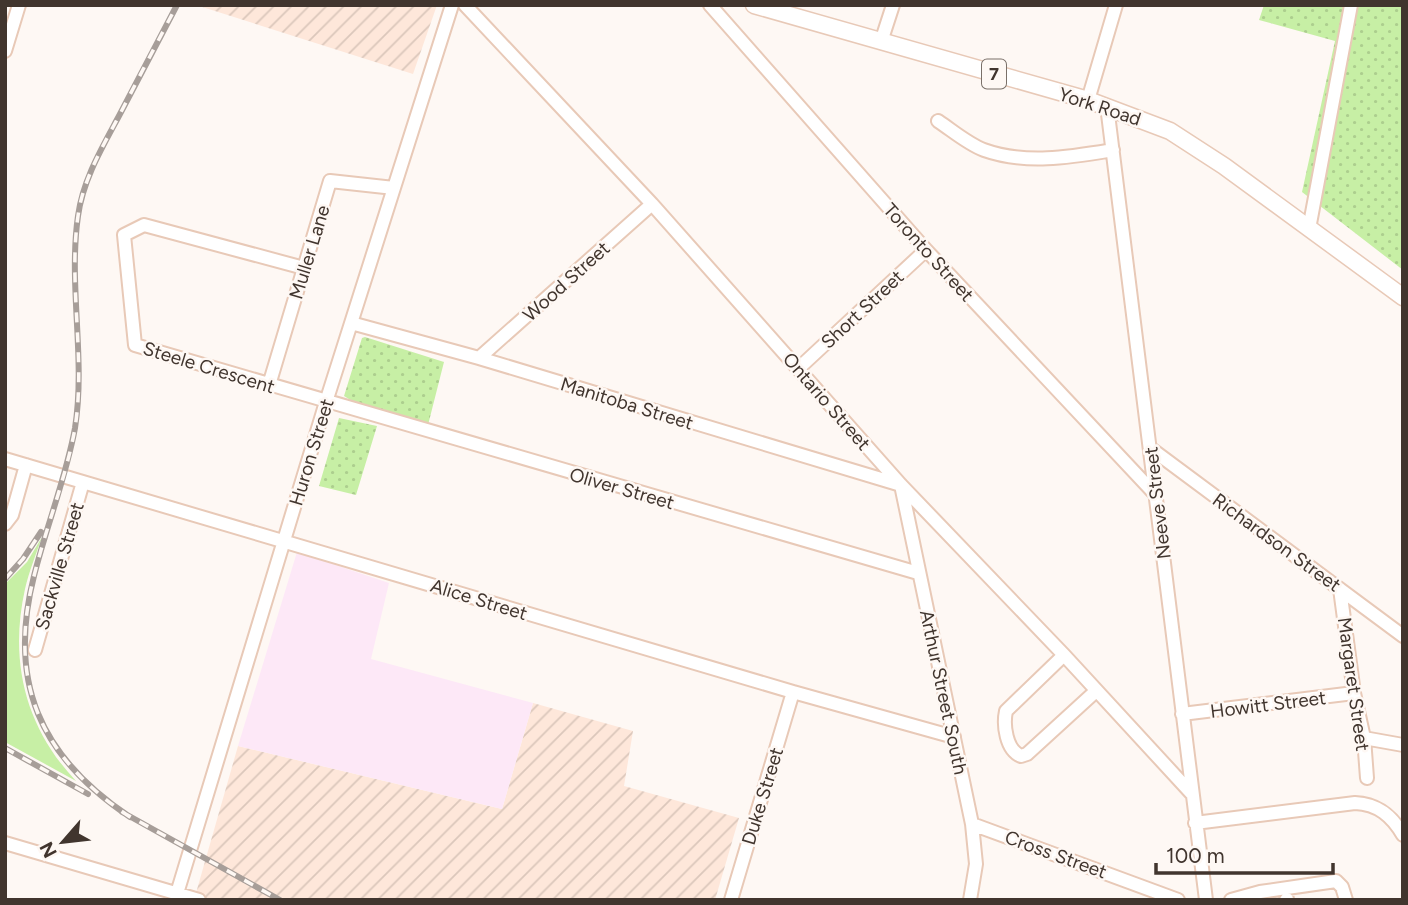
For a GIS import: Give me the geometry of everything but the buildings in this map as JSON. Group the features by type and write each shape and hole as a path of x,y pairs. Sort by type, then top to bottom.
{"main road":[{"name":"York Road","path":"754,5 1088,100 1170,131 1224,166 1403,297"}],"street":[{"path":"5,51 19,5"},
{"name":"Huron Street","path":"176,896 326,402 452,5"},
{"name":"Ontario Street","path":"466,5 652,204 901,485 1064,655 1192,794"},
{"name":"Toronto Street","path":"710,5 926,250 1155,493"},
{"path":"881,42 892,5"},
{"path":"1088,100 1116,5"},
{"path":"1309,229 1351,5"},
{"name":"Neeve Street","path":"1107,106 1206,900"},
{"path":"938,121 984,150 1013,157 1041,159 1113,150"},
{"name":"Muller Lane","path":"269,385 330,181 394,188"},
{"name":"Wood Street","path":"479,358 652,204"},
{"name":"Steele Crescent","path":"304,268 144,225 124,235 135,345 326,402"},
{"name":"Short Street","path":"799,368 926,250"},
{"name":"Manitoba Street","path":"351,323 479,358 901,485"},
{"name":"Oliver Street","path":"326,402 918,573"},
{"name":"Richardson Street","path":"1150,448 1403,636"},
{"name":"Alice Street","path":"5,459 954,737"},
{"path":"5,524 12,515 26,465"},
{"name":"Sackville Street","path":"35,650 83,482"},
{"name":"Arthur Street South","path":"901,485 972,824 976,864 971,900"},
{"name":"Margaret Street","path":"1340,589 1354,693 1364,738 1367,778"},
{"path":"1064,655 1006,711 1009,744 1013,752 1021,756 1027,754 1096,691"},
{"name":"Duke Street","path":"731,900 793,692"},
{"name":"Howitt Street","path":"1182,715 1354,693"},
{"path":"1364,738 1403,744"},
{"path":"1195,823 1365,803 1387,814 1403,835"},
{"name":"Cross Street","path":"972,824 1178,900"},
{"path":"5,843 176,896 199,900"},
{"path":"1231,900 1260,892 1287,897 1336,881 1342,887 1346,900"}],"shaded area":[{"path":"196,5 437,5 413,74"},
{"path":"297,552 389,583 371,659 533,703 502,809 238,746"},
{"path":"533,703 633,731 624,786 739,818 715,900 194,900 238,746 502,809"}],"green space":[{"path":"1264,5 1403,5 1403,270 1302,192 1335,41 1259,20"},
{"path":"362,338 444,362 428,425 352,401 344,396"},
{"path":"339,418 377,426 356,495 319,486"},
{"path":"42,537 27,583 21,616 21,667 33,716 44,738 76,781 5,742 5,584 27,562"}],"railway":[{"path":"130,817 99,794 73,769 53,742 38,714 29,683 25,650 27,614 34,576 75,428 79,375 75,242 81,202 101,151 177,5"},
{"path":"5,579 23,559 41,532"},
{"path":"5,748 88,794"},
{"path":"122,812 280,900"}]}
